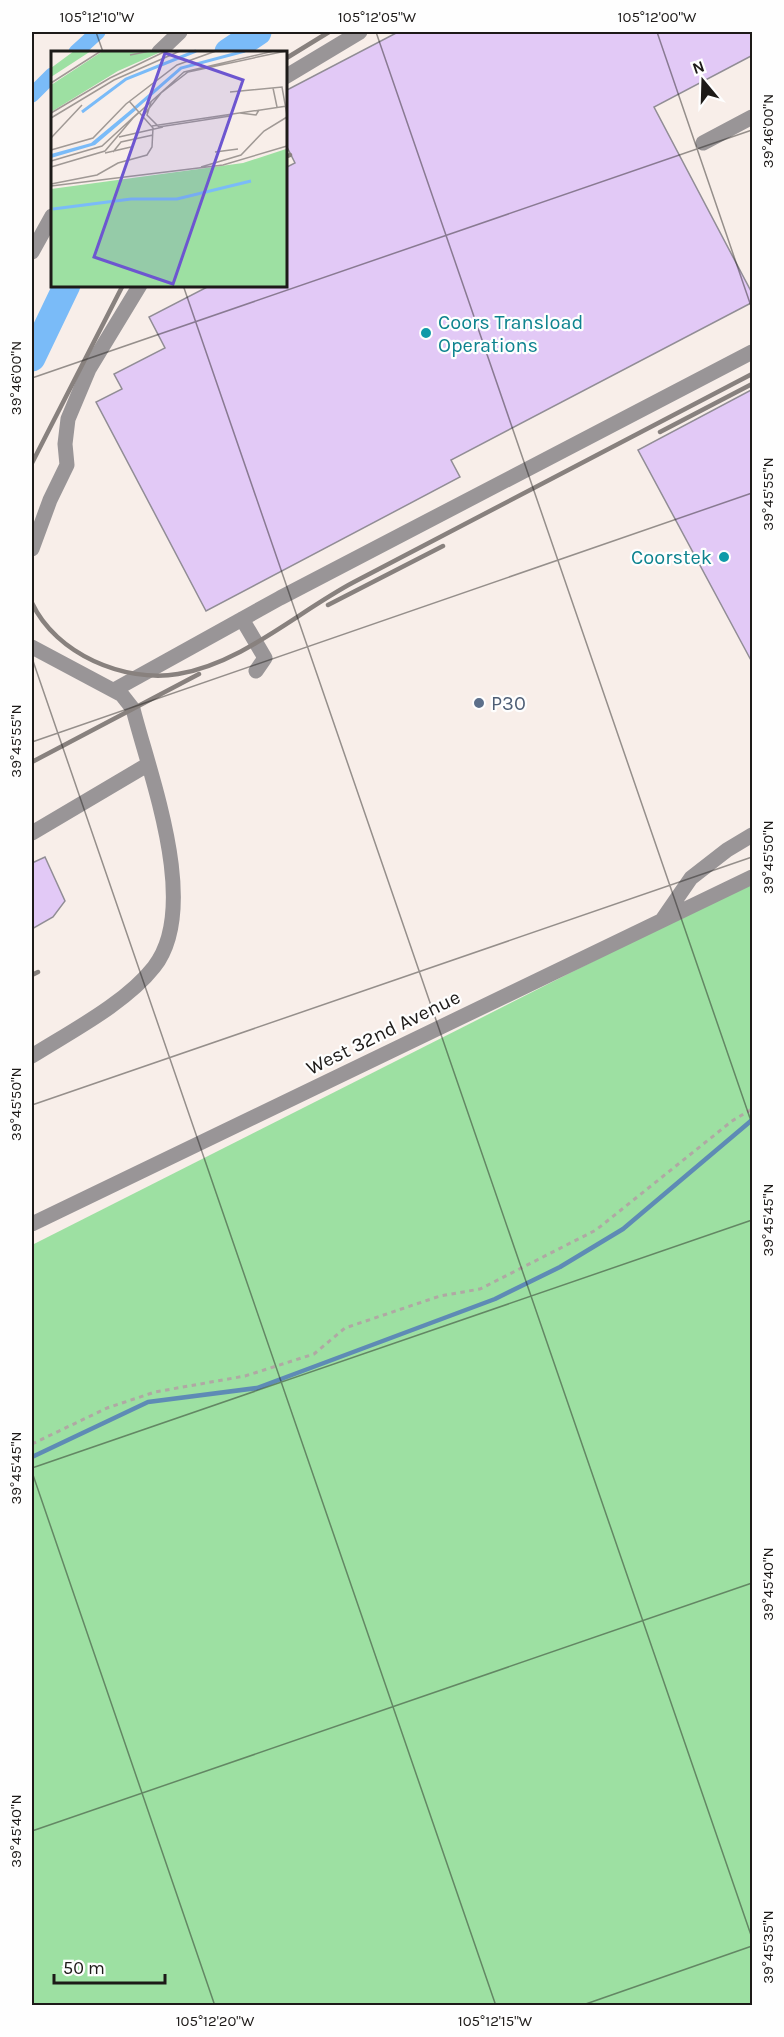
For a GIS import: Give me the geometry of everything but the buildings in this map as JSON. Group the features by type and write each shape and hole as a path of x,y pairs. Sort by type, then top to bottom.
{"street":[{"path":"160,51 180,32"},
{"path":"286,76 360,32"},
{"path":"703,143 753,117"},
{"path":"32,252 51,218"},
{"path":"32,549 50,500 67,465 65,444 68,419 89,369 139,286"},
{"path":"114,690 242,619 753,352"},
{"path":"242,619 265,658 256,671"},
{"path":"32,647 114,690 126,699 133,709 174,876 174,908 170,932 154,966 108,1009 32,1056"},
{"path":"32,833 147,765"},
{"path":"660,923 691,879 727,850 753,835"},
{"name":"West 32nd Avenue","path":"32,1224 753,877"}],"path":[{"path":"32,1444 117,1405 155,1392 245,1376 314,1354 345,1328 440,1296 480,1289 596,1230 732,1121 753,1109"}],"green space":[{"path":"752,881 752,2005 32,2006 32,1245"}],"waterway":[{"path":"77,51 98,32"},
{"path":"230,51 258,32"},
{"path":"32,95 51,76"},
{"path":"32,358 67,286"},
{"path":"32,1457 148,1402 257,1388 495,1299 560,1267 623,1229 752,1120"}],"railway":[{"path":"286,58 329,32"},
{"path":"286,157 290,155"},
{"path":"32,463 122,286"},
{"path":"32,603 43,621 57,637 94,661 114,669 157,676 202,668 247,648 354,582 752,374"},
{"path":"660,432 752,384"},
{"path":"328,605 443,546"},
{"path":"32,762 199,674"},
{"path":"32,975 38,972"}],"place":[{"name":"Coors Transload Operations","path":"426,333"},
{"name":"Coorstek","path":"724,557"},
{"name":"P30","path":"479,703"}]}
